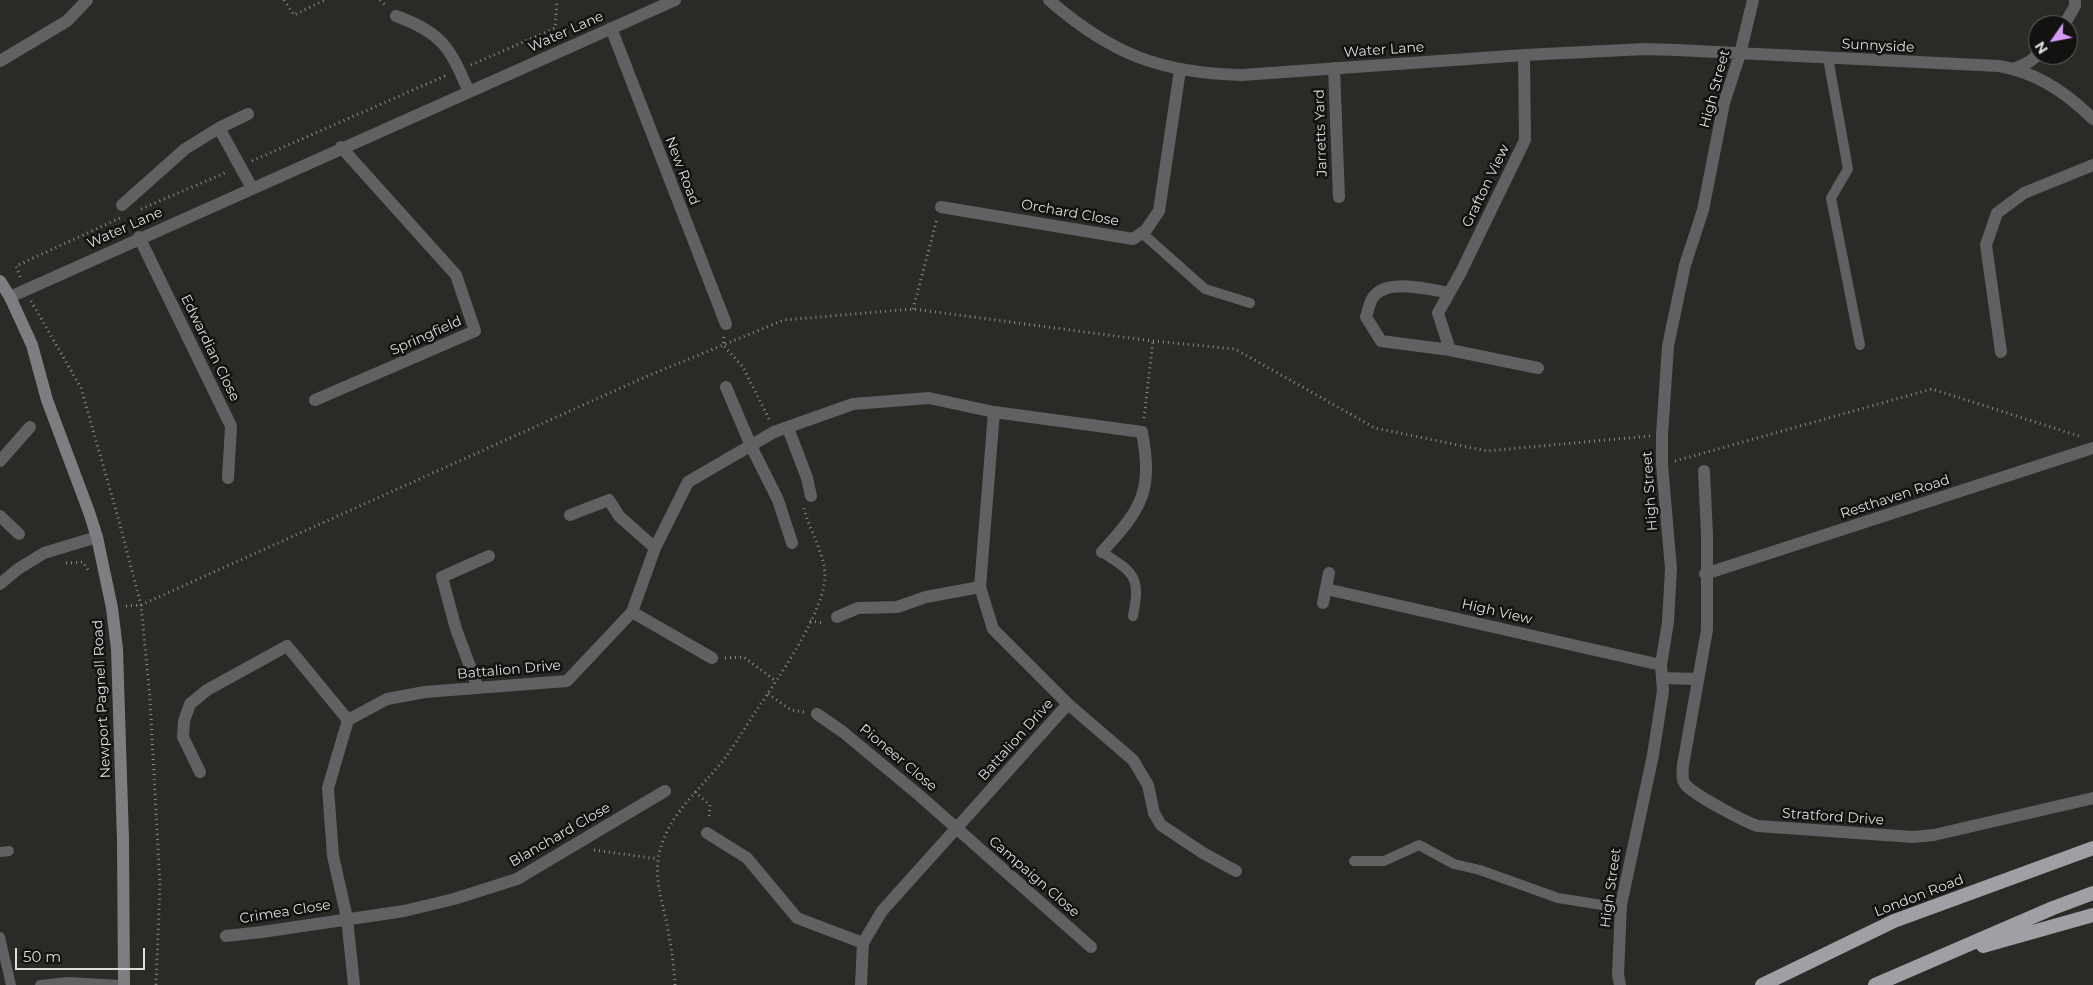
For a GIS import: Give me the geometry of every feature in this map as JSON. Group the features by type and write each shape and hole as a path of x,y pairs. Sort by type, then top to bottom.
{"highway":[{"name":"London Road","path":"1762,985 1894,922 2093,848"},
{"path":"1875,985 2053,908 2093,893"},
{"path":"1931,961 2093,915"}],"main road":[{"name":"Newport Pagnell Road","path":"0,280 32,345 47,400 97,538 112,608 116,649 123,840 123,985"}],"street":[{"path":"0,61 67,21 87,0"},
{"name":"Water Lane","path":"10,297 139,237 675,0"},
{"name":"Water Lane","path":"1049,0 1091,33 1118,50 1150,62 1180,70 1216,74 1242,75 1524,55 1645,49 1740,54"},
{"name":"High Street","path":"1620,985 1618,975 1621,908 1639,813 1653,755 1663,692 1662,671 1668,622 1671,569 1662,464 1668,346 1685,265 1704,210 1724,102 1740,54 1753,0"},
{"path":"2069,15 2076,2"},
{"path":"396,16 414,22 432,33 446,45 469,92"},
{"name":"New Road","path":"611,28 726,324"},
{"name":"Sunnyside","path":"1740,54 1999,66 2014,69"},
{"name":"Grafton View","path":"1450,350 1438,313 1525,140 1524,55"},
{"path":"2014,69 2028,62"},
{"name":"Jarretts Yard","path":"1334,68 1339,197"},
{"path":"2014,69 2053,86 2069,97 2093,119"},
{"path":"1142,233 1159,211 1180,70"},
{"name":"Water Lane","path":"122,205 185,149 248,114"},
{"path":"220,128 252,188"},
{"name":"Springfield","path":"315,400 475,331 456,275 341,147"},
{"path":"2001,352 1986,245 1996,213 2024,193 2093,165"},
{"name":"Orchard Close","path":"941,207 1133,239 1142,233"},
{"name":"Edwardian Close","path":"139,237 231,426 228,478"},
{"path":"1448,293 1413,286 1385,288 1372,297 1366,317 1381,341 1450,350 1538,368"},
{"path":"726,387 751,446 778,500 792,543"},
{"name":"Battalion Drive","path":"348,720 387,699 425,692 567,682 632,612 655,548 688,482 774,432 853,404 929,398 994,412 1142,432"},
{"name":"Battalion Drive","path":"861,985 863,943 882,911 1068,704 993,629 980,588 994,412"},
{"path":"0,461 30,427"},
{"path":"788,428 807,478 807,499"},
{"path":"1102,552 1126,525 1138,506 1146,484 1147,459 1142,432"},
{"name":"Resthaven Road","path":"1706,574 2093,448"},
{"name":"Stratford Drive","path":"1704,471 1707,534 1707,630 1683,764 1683,780 1690,788 1738,818 1758,826 1924,836 2093,798"},
{"path":"570,515 609,500 619,516 655,548"},
{"path":"0,516 19,534"},
{"path":"0,584 18,569 44,553 97,538"},
{"path":"478,688 456,629 442,577 489,556"},
{"path":"1323,603 1329,573"},
{"path":"837,617 858,608 897,607 926,597 980,588"},
{"name":"High View","path":"1326,589 1662,671"},
{"path":"632,612 712,658"},
{"path":"200,772 183,737 184,721 190,704 207,690 287,646 348,720 328,788 333,856 348,918 354,985"},
{"path":"1662,671 1698,679"},
{"path":"1068,704 1132,760 1148,785 1154,813 1162,825 1202,853 1236,872"},
{"name":"Pioneer Close","path":"817,714 843,732 957,829"},
{"name":"Blanchard Close","path":"348,918 404,911 454,899 516,879 665,791"},
{"name":"Campaign Close","path":"957,829 1091,947"},
{"path":"707,833 747,858 797,918 863,943"},
{"name":"Crimea Close","path":"226,936 348,918"}],"lane":[{"path":"1828,58 1848,169 1830,198 1860,345"},
{"path":"1142,233 1205,289 1250,303"},
{"path":"1102,552 1126,568 1133,576 1138,593 1133,616"},
{"path":"1354,861 1384,860 1419,845 1454,864 1480,870 1558,898 1621,908"},
{"path":"0,937 12,985"},
{"path":"40,985 67,982 123,985"}],"path":[{"path":"284,0 294,15 325,0"},
{"path":"913,309 941,207"},
{"path":"722,344 726,324"},
{"path":"1142,432 1153,341"},
{"path":"722,344 728,342"},
{"path":"722,344 743,367 766,408 774,432"},
{"path":"1662,464 1932,388 2084,438"},
{"path":"675,985 674,964 660,894 657,868 658,859 669,824 725,758 786,668 807,628 824,589 825,572 821,554 806,519 807,499"},
{"path":"64,563 82,562 90,571"},
{"path":"712,658 744,657 776,681"},
{"path":"768,694 791,710 817,714"},
{"path":"695,792 710,805 707,833"},
{"path":"570,847 658,859"}]}
